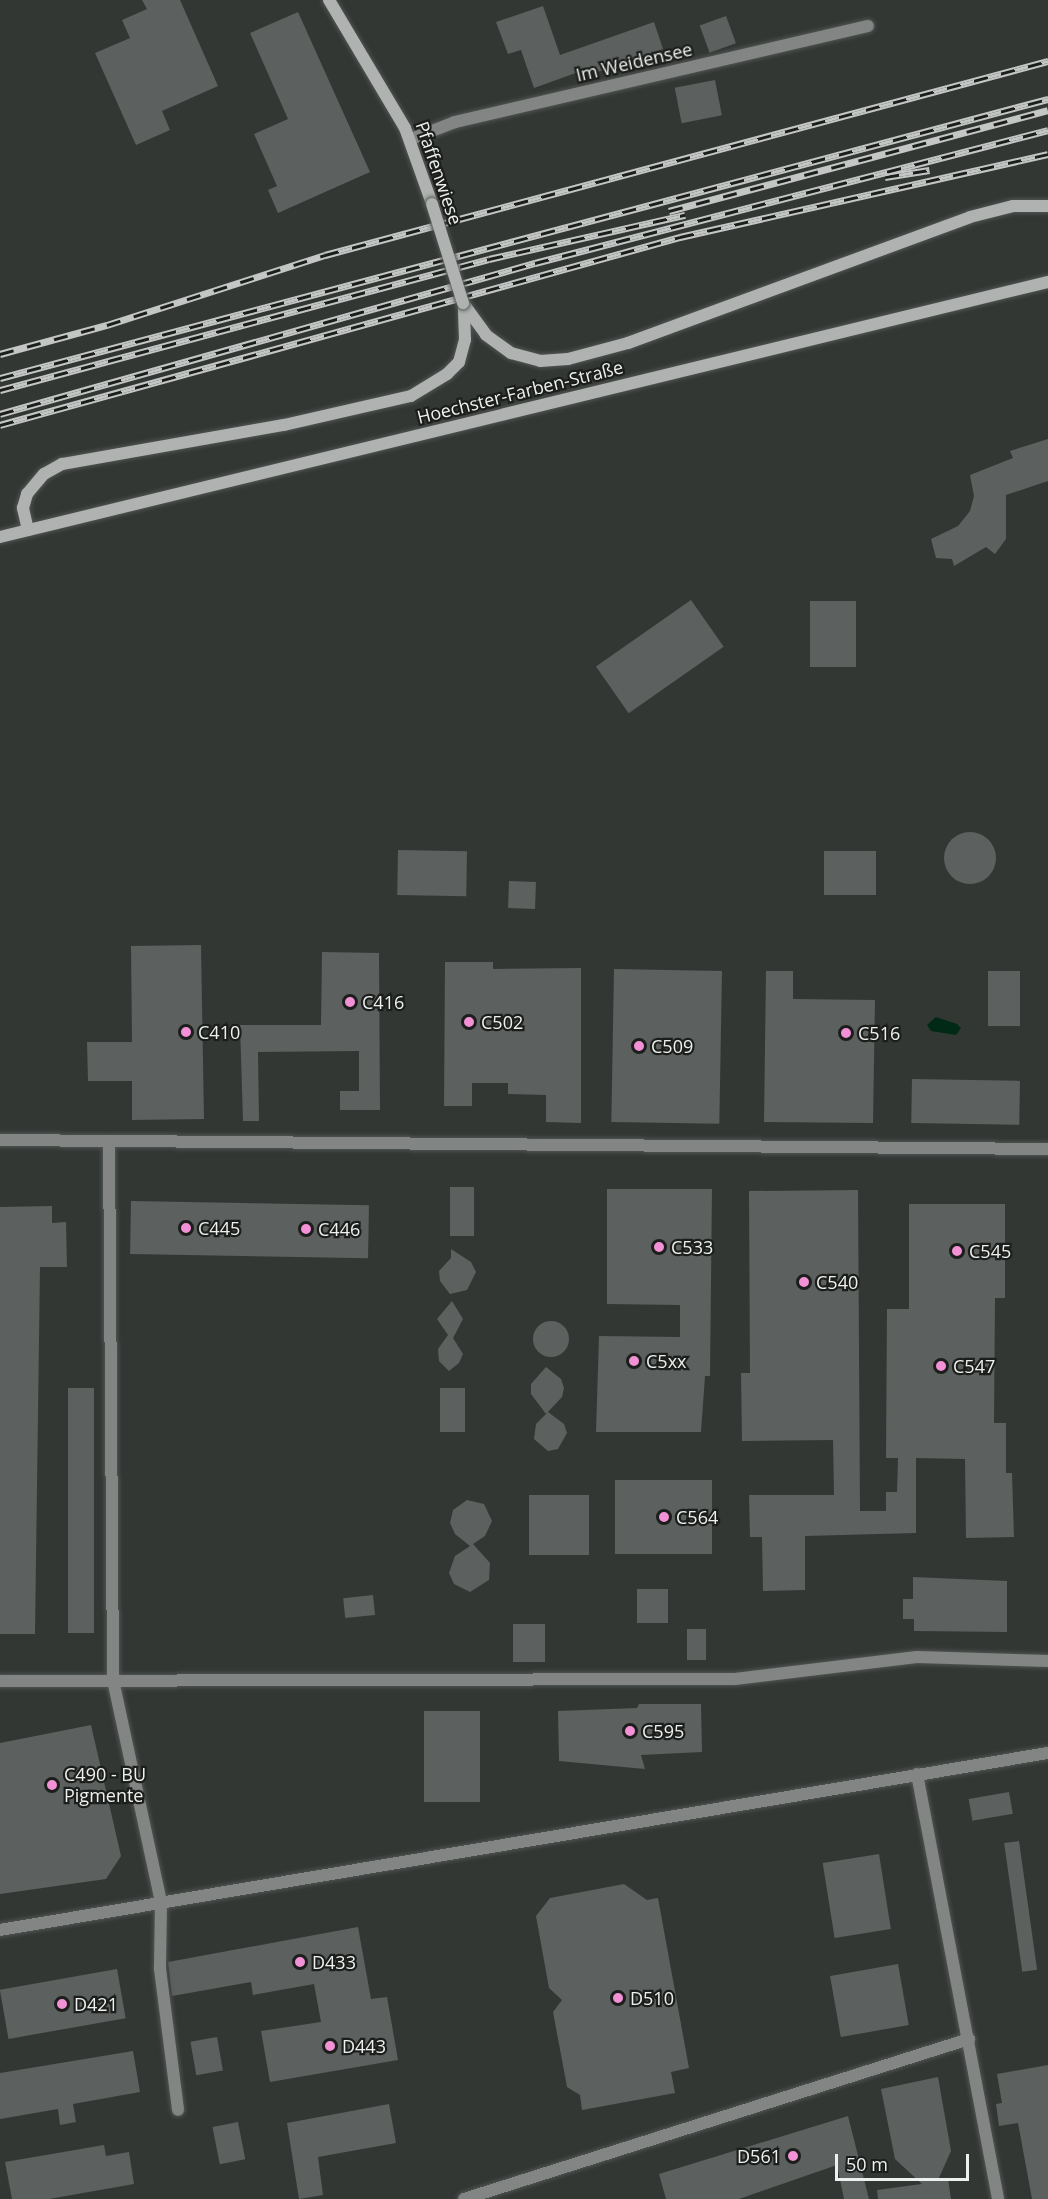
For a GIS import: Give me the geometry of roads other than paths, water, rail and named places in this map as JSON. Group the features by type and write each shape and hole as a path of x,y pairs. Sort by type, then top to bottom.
{"main road":[{"name":"Pfaffenwiese","path":"329,0 411,139 463,303"},
{"path":"463,303 479,327 502,348 528,360 587,355 970,217 1013,206 1048,206"},
{"path":"1033,286 1048,275"},
{"name":"Hoechster-Farben-Straße","path":"0,537 1048,282"},
{"path":"28,530 23,508 27,494 44,474 62,464 284,425 411,396 453,368 462,354 465,330 463,303"}],"street":[{"name":"Im Weidensee","path":"411,139 455,122 868,26"},
{"path":"0,1140 1048,1149"},
{"path":"109,1141 113,1680 161,1902 160,1969 178,2110"},
{"path":"0,1681 735,1679 917,1657 1048,1661"},
{"path":"0,1930 1048,1753"},
{"path":"917,1774 998,2199"},
{"path":"464,2199 969,2039"}],"railway":[{"path":"0,354 107,325 325,255 1048,61"},
{"path":"0,378 1048,99"},
{"path":"669,211 1048,110"},
{"path":"0,414 535,263 1048,130"},
{"path":"0,425 680,237 1048,154"},
{"path":"885,177 929,170"},
{"path":"0,390 489,259 685,215"}],"place":[{"name":"C416","path":"350,1002"},
{"name":"C502","path":"469,1022"},
{"name":"C410","path":"186,1032"},
{"name":"C516","path":"846,1033"},
{"name":"C509","path":"639,1046"},
{"name":"C445","path":"186,1228"},
{"name":"C446","path":"306,1229"},
{"name":"C533","path":"659,1247"},
{"name":"C545","path":"957,1251"},
{"name":"C540","path":"804,1282"},
{"name":"C5xx","path":"634,1361"},
{"name":"C547","path":"941,1366"},
{"name":"C564","path":"664,1517"},
{"name":"C595","path":"630,1731"},
{"name":"C490 - BU Pigmente","path":"52,1785"},
{"name":"D433","path":"300,1962"},
{"name":"D510","path":"618,1998"},
{"name":"D421","path":"62,2004"},
{"name":"D443","path":"330,2046"},
{"name":"D561","path":"793,2156"}]}
